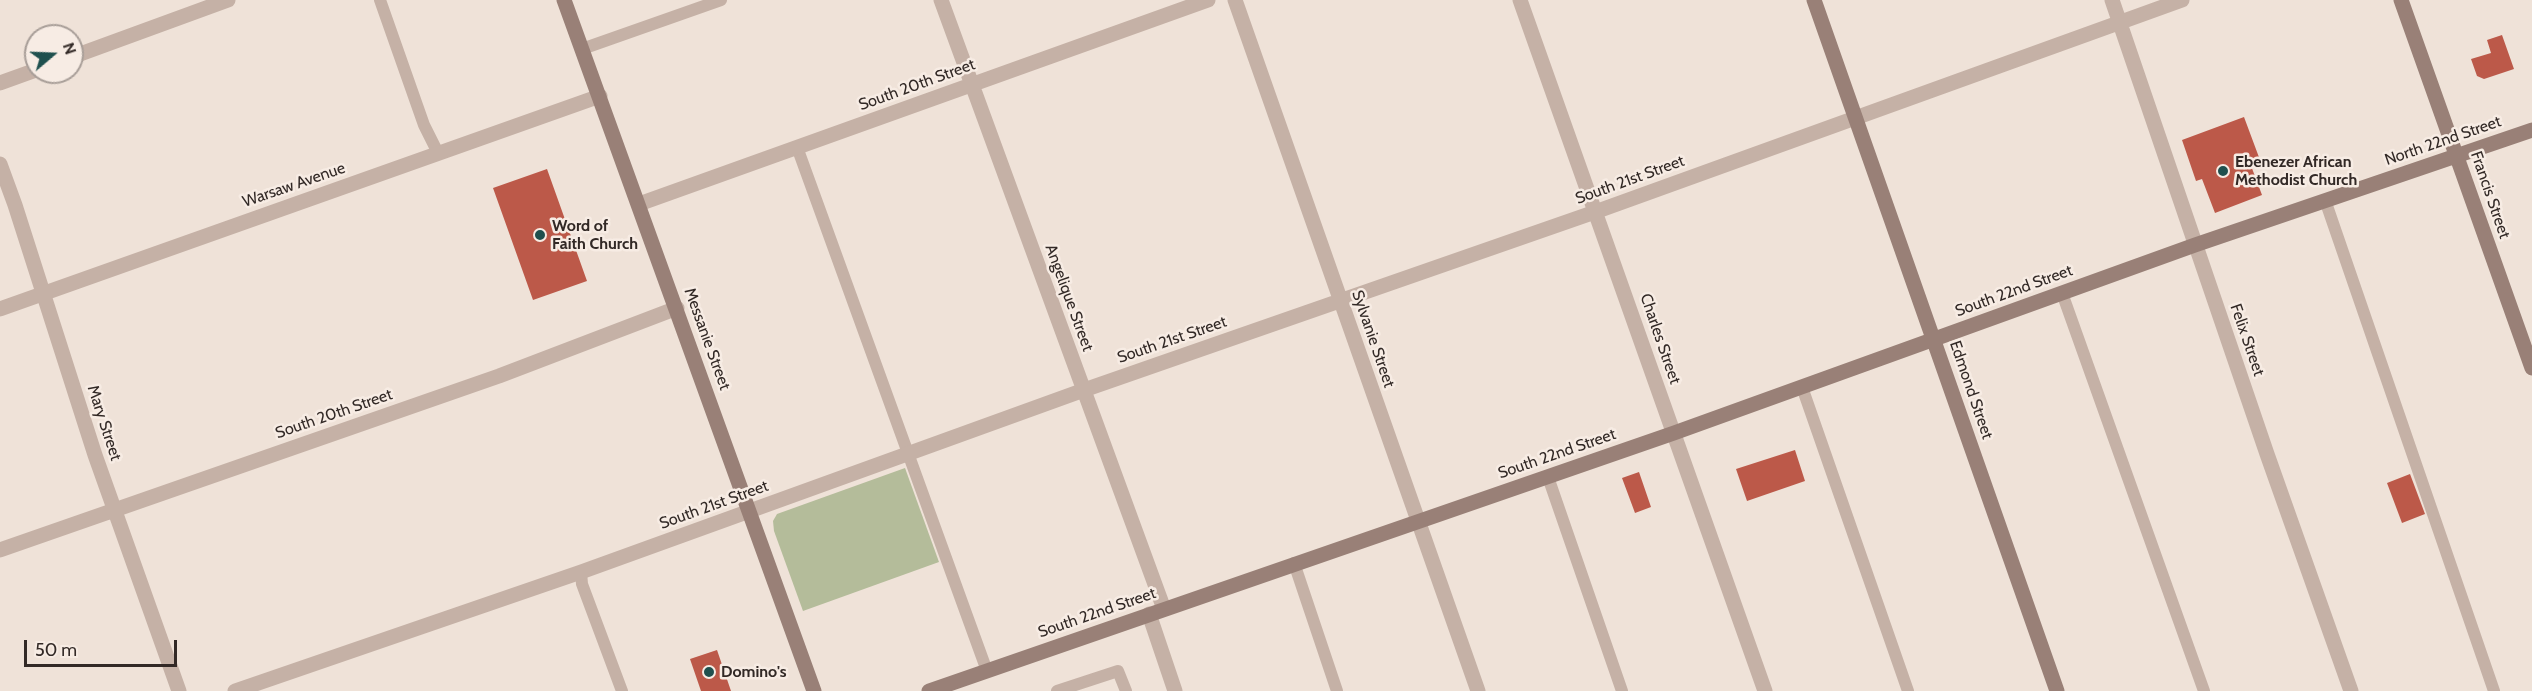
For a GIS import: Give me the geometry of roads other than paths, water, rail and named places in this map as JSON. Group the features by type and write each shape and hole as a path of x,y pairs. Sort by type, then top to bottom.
{"street":[{"path":"84,53 228,0"},
{"name":"Messanie Street","path":"564,0 814,691"},
{"name":"Angelique Street","path":"941,0 1084,390 1157,611 1175,691"},
{"name":"South 20th Street","path":"639,204 1208,0"},
{"name":"Sylvanie Street","path":"1234,0 1478,691"},
{"name":"Charles Street","path":"1520,0 1765,691"},
{"name":"Edmond Street","path":"1814,0 2057,691"},
{"name":"Felix Street","path":"2112,0 2351,691"},
{"name":"South 21st Street","path":"235,691 582,572 1084,390 1595,212 1855,116 2182,0"},
{"name":"Francis Street","path":"2402,0 2532,368"},
{"path":"0,83 24,74"},
{"name":"Warsaw Avenue","path":"0,309 600,96"},
{"name":"North 22nd Street","path":"2195,245 2532,130"},
{"name":"Mary Street","path":"0,164 95,455 179,691"},
{"name":"South 22nd Street","path":"928,691 1674,433 2195,245"},
{"name":"South 20th Street","path":"0,550 488,380 677,308"}],"lane":[{"path":"380,0 424,125 438,153"},
{"path":"582,48 722,0"},
{"path":"797,147 987,671"},
{"path":"2325,200 2494,691"},
{"path":"2062,293 2204,691"},
{"path":"1803,387 1908,691"},
{"path":"1548,477 1622,691"},
{"path":"1294,563 1337,691"},
{"path":"582,572 582,584 622,691"},
{"path":"1057,691 1118,671 1126,691"}],"place":[{"name":"Ebenezer African Methodist Church","path":"2223,171"},
{"name":"Word of Faith Church","path":"540,235"},
{"name":"Domino's","path":"709,672"}]}
